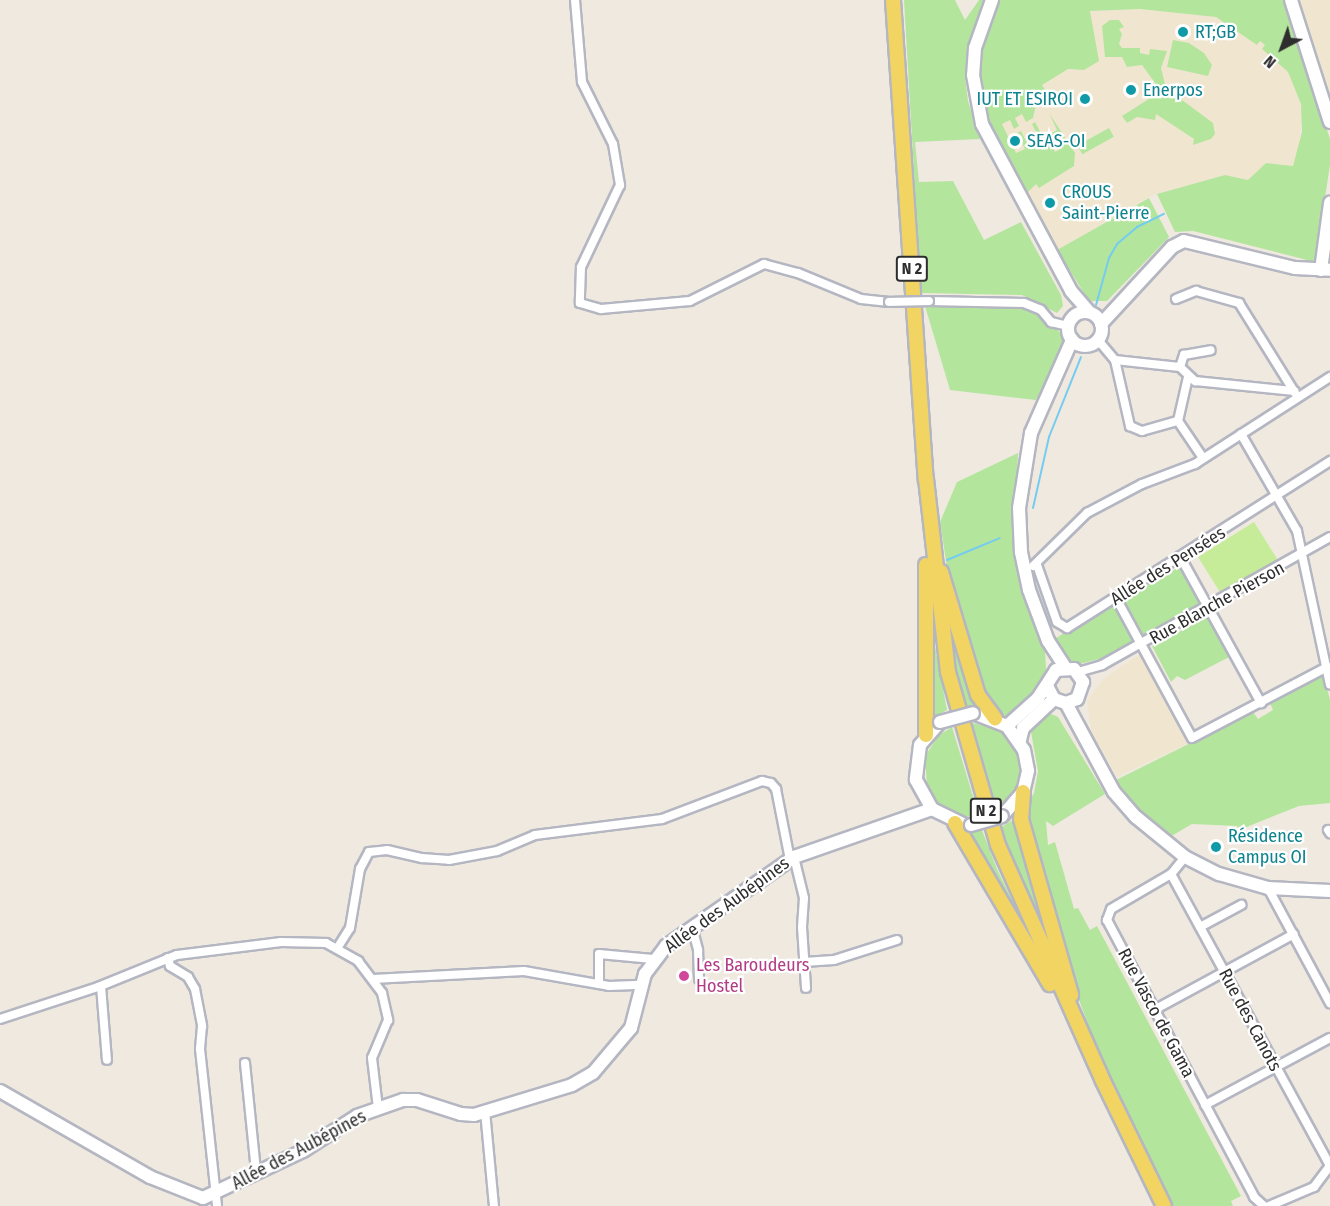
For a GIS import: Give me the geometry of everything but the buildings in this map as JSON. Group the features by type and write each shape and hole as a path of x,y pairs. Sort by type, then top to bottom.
{"main road":[{"name":"N 2","path":"887,0 897,60"},
{"name":"N 2","path":"895,0 897,60 926,479 948,672 978,784 1008,870 1103,1081 1164,1206"},
{"path":"926,479 926,735"},
{"path":"931,523 958,636 978,695 995,718"},
{"path":"1023,792 1021,819 1073,999 1103,1081"},
{"path":"955,823 991,888 1029,945 1103,1081"}],"street":[{"path":"575,0 582,82 613,144 620,185 581,267 580,303 602,309 690,301 764,264 798,273 861,299 889,302 1024,303 1041,310 1054,323 1071,321 1095,317 1116,305 1172,247 1184,241 1295,268 1326,270 1330,203"},
{"path":"992,0 975,48 973,75 982,124 1071,291 1095,317 1098,340 1115,360 1133,430 1142,431 1178,421"},
{"path":"1291,0 1330,122"},
{"path":"1007,726 1047,686 1052,673 1048,641 1024,569 1019,522 1024,458 1040,407 1076,343 1071,321 1071,291"},
{"path":"1176,299 1196,291 1239,303 1296,393"},
{"path":"1076,343 1098,340"},
{"path":"1180,367 1184,355 1211,350"},
{"path":"1115,360 1180,367 1188,377 1296,393"},
{"path":"1188,377 1178,421 1203,458"},
{"path":"1024,569 1037,565 1067,528 1087,513 1203,458 1241,434 1296,393 1330,377"},
{"path":"1241,434 1289,511 1304,555 1330,685"},
{"name":"Allée des Pensées","path":"1037,565 1061,628 1181,558 1330,461"},
{"name":"Rue Blanche Pierson","path":"1081,677 1304,555 1330,537"},
{"path":"1181,558 1261,703"},
{"path":"1116,598 1192,738 1327,667"},
{"path":"1048,641 1065,667 1081,677 1072,701 1081,730 1114,792 1136,817 1185,857 1219,874 1268,888 1330,891"},
{"path":"1052,673 1065,667"},
{"path":"1047,686 1053,699"},
{"path":"1053,699 1072,701"},
{"path":"1020,740 1023,728 1053,699"},
{"path":"973,713 995,718 1007,726 1020,740 1028,771 1023,792 1002,816 971,825 955,823 932,809 919,791 915,768 926,735 940,722 973,713"},
{"path":"338,947 350,928 360,868 369,852 387,849 422,858 449,860 497,851 535,835 662,819 762,781 771,783 777,789 792,858 804,898 806,988"},
{"path":"899,820 919,791"},
{"name":"Allée des Aubépines","path":"0,1091 160,1181 196,1198 216,1200 255,1172 303,1150 357,1116 378,1108 417,1100 461,1114 485,1111 552,1093 593,1073 631,1028 642,985 653,960 692,927 792,858 932,809"},
{"name":"Rue Vasco de Gama","path":"1185,857 1172,874 1111,909 1107,918 1254,1197 1264,1206"},
{"name":"Rue des Canots","path":"1172,874 1330,1166"},
{"path":"1268,888 1330,1003"},
{"path":"1200,927 1241,905"},
{"path":"692,927 698,950 699,979"},
{"path":"1154,1010 1294,934"},
{"path":"804,962 834,960 897,940"},
{"path":"0,1019 101,986 168,958 281,942 311,941 338,947 358,961 373,979 387,1011 386,1029 372,1058 378,1108"},
{"path":"599,984 597,957 603,952 653,960"},
{"path":"168,958 170,966 188,978 195,989 202,1026 200,1049 216,1200"},
{"path":"373,979 524,971 599,984 642,985"},
{"path":"101,986 107,1060"},
{"path":"1205,1105 1277,1069 1330,1038"},
{"path":"245,1063 255,1172"},
{"path":"485,1111 494,1206"},
{"path":"1269,1206 1314,1187 1330,1166"}],"shaded area":[{"path":"1295,0 1330,0 1330,107"},
{"path":"1140,9 1216,17 1258,45 1260,41 1265,45 1288,71 1298,94 1302,111 1299,152 1292,166 1266,163 1248,180 1225,175 1153,195 1055,251 1026,199 992,109 1068,69 1074,70 1099,61 1089,11"},
{"path":"1140,654 1187,744 1117,777 1091,731 1087,701 1103,679"}],"green space":[{"path":"904,0 955,0 965,20 979,0 985,0 967,48 965,77 968,101 980,139 915,142 919,182 953,181 984,240 1021,222 1061,295 1063,306 1057,313 1022,295 921,293"},
{"path":"1000,0 1284,0 1330,139 1330,165 1315,262 1193,231 1175,232 1157,194 1225,175 1248,180 1266,163 1293,166 1302,132 1301,104 1288,72 1262,49 1265,45 1260,41 1257,45 1216,17 1140,9 1090,11 1099,61 1084,70 1068,69 1042,85 1051,99 1037,100 1033,118 1026,122 1022,114 1015,118 1019,126 1014,129 1010,120 1002,124 1016,153 1025,149 1017,133 1021,131 1030,149 1038,145 1040,140 1032,124 1035,122 1043,137 1049,134 1055,152 1062,148 1050,134 1057,130 1049,113 1075,153 1074,166 1039,188 1036,184 1024,196 986,123 978,77 980,50"},
{"path":"1110,20 1119,20 1124,27 1119,29 1122,34 1119,44 1122,48 1140,48 1140,53 1149,55 1150,49 1167,51 1161,68 1165,84 1158,87 1142,65 1127,67 1122,57 1105,57 1102,26"},
{"path":"1173,40 1189,43 1204,53 1212,65 1208,76 1167,67"},
{"path":"1166,88 1213,123 1215,134 1211,139 1193,145 1194,139 1156,114 1155,120 1137,117 1127,123 1122,116"},
{"path":"1109,128 1114,137 1082,154 1078,145"},
{"path":"1149,198 1169,237 1107,301 1089,301 1057,250"},
{"path":"925,306 1020,307 1034,312 1061,333 1064,343 1057,364 1036,400 950,390"},
{"path":"1018,453 1015,514 1045,650 1046,670 1036,694 1005,717 984,698 949,580 940,522 957,482"},
{"path":"1254,522 1278,561 1222,596 1198,557"},
{"path":"1181,566 1202,604 1141,637 1121,599"},
{"path":"1113,603 1134,643 1110,656 1076,665 1063,655 1056,638"},
{"path":"944,605 971,690 981,710 964,708"},
{"path":"1208,617 1229,657 1185,680 1177,676 1171,682 1152,646"},
{"path":"933,635 947,710 933,718 932,690"},
{"path":"1320,676 1324,677 1330,700 1330,803 1299,806 1239,830 1237,826 1192,824 1168,838 1141,814 1114,781 1253,712 1258,719 1273,710 1269,701"},
{"path":"1049,713 1058,717 1105,794 1053,826 1046,821 1048,845 1055,842 1074,909 1078,908 1090,930 1097,926 1241,1196 1231,1201 1233,1206 1165,1206 1109,1082 1078,997 1025,808 1034,793 1038,771 1031,732"},
{"path":"969,722 1001,730 1019,754 1020,783 995,812"},
{"path":"952,727 979,816 956,817 941,808 927,786 925,756 939,735"},
{"path":"1016,818 1058,965 1000,828"},
{"path":"982,830 997,869 1034,945 964,831"}],"waterway":[{"path":"1096,305 1109,258 1117,244 1137,227 1164,214"},
{"path":"1033,508 1049,437 1081,357"},
{"path":"947,560 1000,538"}],"place":[{"name":"RT;GB","path":"1183,32"},
{"name":"Enerpos","path":"1131,90"},
{"name":"IUT ET ESIROI","path":"1085,99"},
{"name":"SEAS-OI","path":"1015,141"},
{"name":"CROUS Saint-Pierre","path":"1050,203"},
{"name":"Résidence Campus OI","path":"1216,847"},
{"name":"Les Baroudeurs Hostel","path":"684,976"}]}
